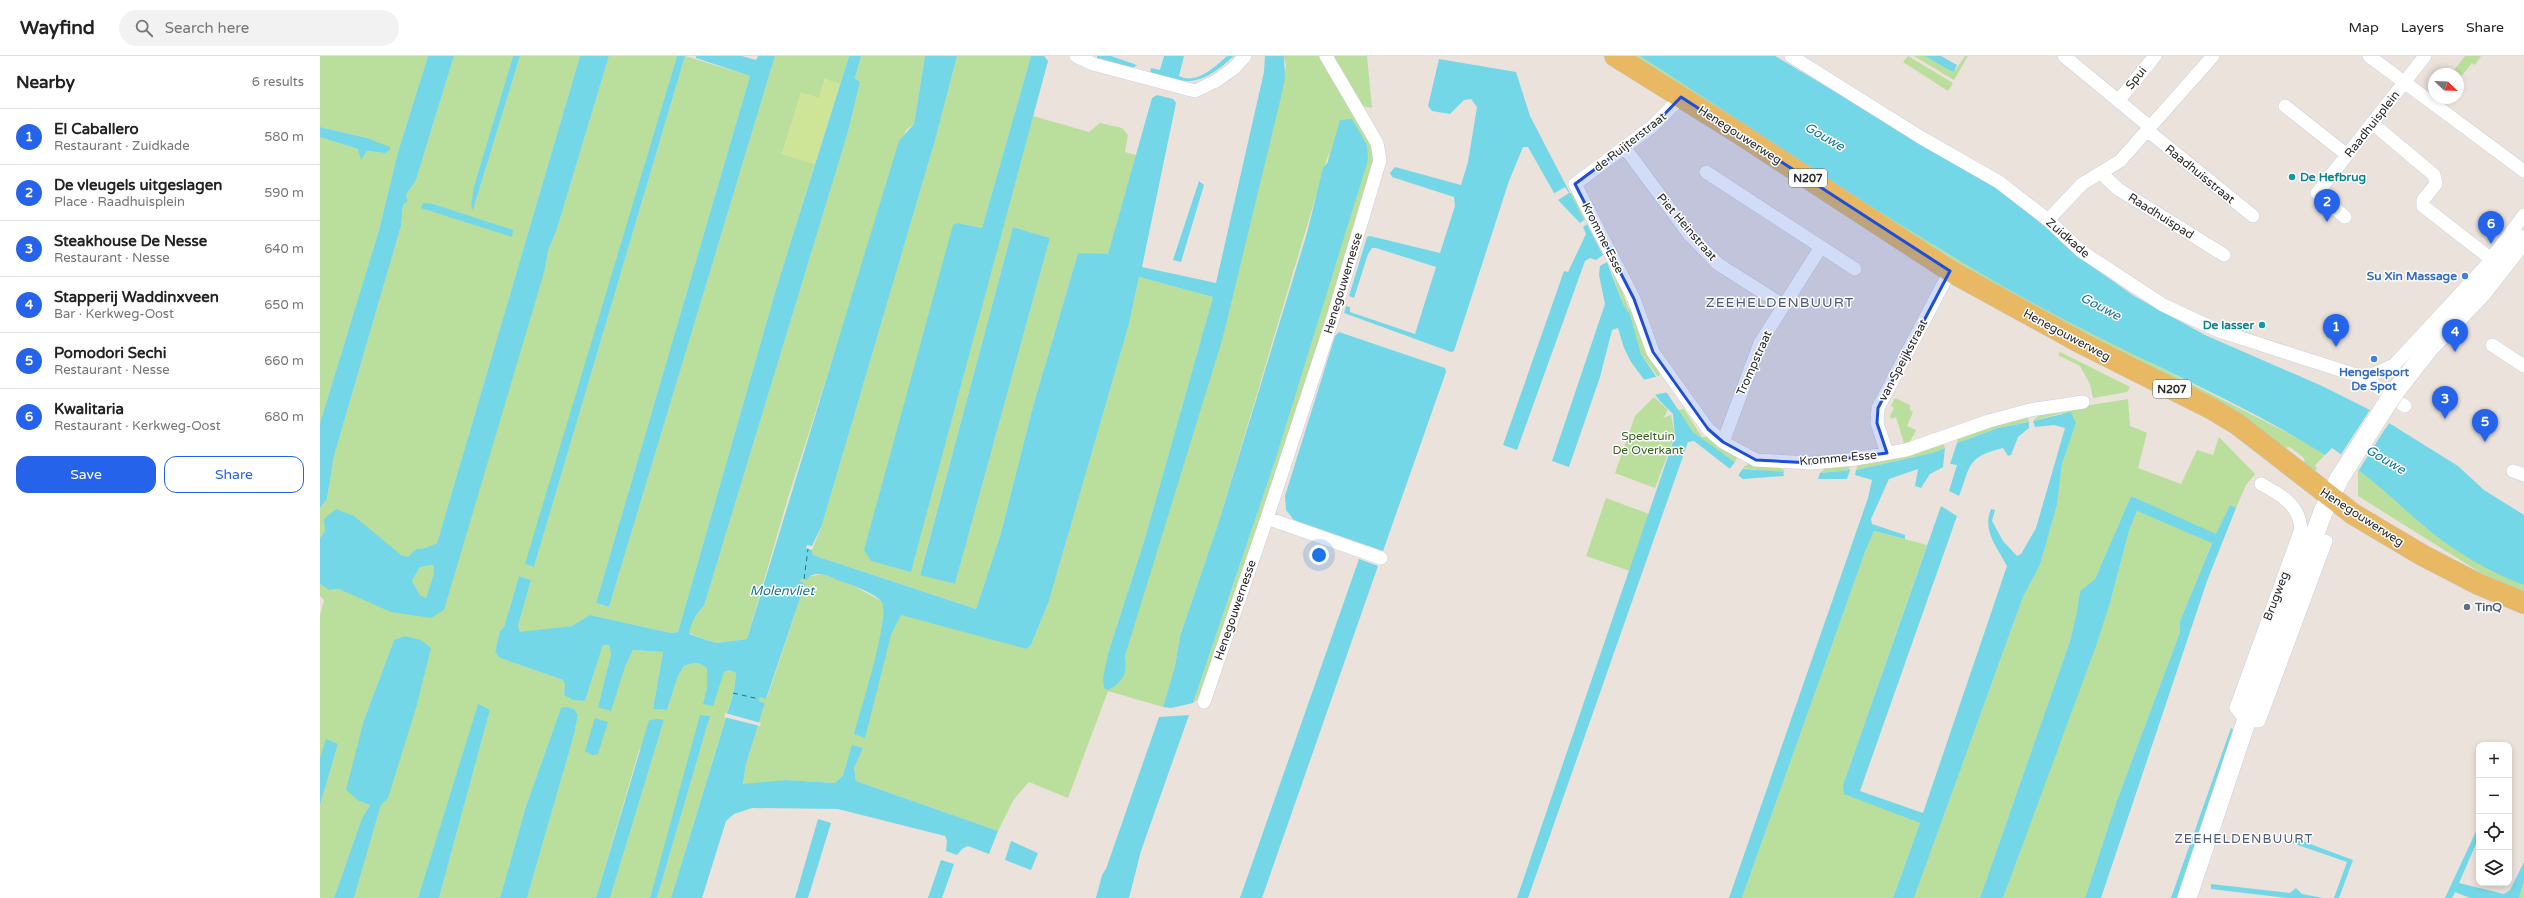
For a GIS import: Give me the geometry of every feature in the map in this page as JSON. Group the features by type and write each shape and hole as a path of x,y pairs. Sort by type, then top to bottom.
{"main road":[{"name":"Henegouwerweg","path":"1615,56 1950,270 2081,343 2212,409 2238,424 2330,498 2422,555 2478,584 2524,603"}],"street":[{"path":"1076,56 1099,66 1195,90 1216,81 1234,68 1245,56"},
{"name":"Henegouwernesse","path":"1204,702 1332,321 1380,160 1377,143 1326,56"},
{"name":"Zuidkade","path":"1791,56 1922,138 2000,182 2048,220 2081,251 2163,305 2220,331 2365,378 2396,397"},
{"name":"Raadhuisstraat","path":"2064,56 2118,101 2148,129 2253,216"},
{"name":"Spui","path":"2118,101 2155,56"},
{"path":"2048,220 2082,184 2120,161 2213,56"},
{"path":"2369,56 2524,171"},
{"name":"Raadhuisplein","path":"2345,217 2317,193 2425,56"},
{"name":"de Ruijterstraat","path":"1575,184 1656,124 1681,97"},
{"path":"2285,106 2347,155"},
{"path":"2372,124 2434,175 2436,184 2423,200 2423,206 2491,259"},
{"name":"Piet Heinstraat","path":"1625,148 1683,227 1718,264 1783,305"},
{"path":"1706,172 1855,269"},
{"name":"Raadhuispad","path":"2101,173 2118,189 2224,255"},
{"name":"Kromme Esse","path":"1575,184 1609,247 1637,307 1653,352 1708,429 1723,442 1756,460 1812,463 1887,454 1906,450 2016,414 2083,402"},
{"path":"2365,378 2394,365 2442,316 2491,259 2524,215"},
{"name":"Brugweg","path":"2187,898 2247,721 2330,498 2339,479 2430,347 2481,294 2524,239"},
{"name":"Trompstraat","path":"1723,442 1760,342 1821,247"},
{"name":"van Speijkstraat","path":"1887,454 1877,423 1878,408 1950,270"},
{"path":"2492,345 2524,366"},
{"name":"Brugweg","path":"2247,721 2236,708 2301,528 2300,519 2291,504 2283,496 2261,484"},
{"path":"1267,518 1381,558"},
{"path":"2247,721 2259,721 2326,541"}],"highlighted area":[{"path":"1681,97 1950,271 1878,408 1877,423 1887,453 1812,463 1756,460 1723,442 1708,429 1653,352 1634,299 1575,184 1653,126"}],"green space":[{"path":"320,56 428,56 398,152 379,230 320,423 320,137 358,149 362,158 367,151 385,153 367,138 320,127"},
{"path":"454,56 513,56 474,186 473,210 520,56 580,56 437,543 426,548 416,549 409,558 325,531 320,538 320,508 327,499 334,456 401,226 403,205 408,201 406,195 416,180"},
{"path":"609,56 677,56 526,564 534,567 685,56 750,76 596,603 609,607 775,56 849,56 840,84 825,79 819,98 801,93 782,154 815,164 776,289 678,632 671,633 590,615 572,626 520,633 518,626 531,580 519,576 504,627 500,631 495,652 500,658 563,680 565,685 564,695 572,700 585,701 603,645 609,645 611,654 598,707 625,667 633,650 663,652 653,709 667,710 678,676 684,666 696,663 707,669 707,687 703,704 724,672 730,670 736,673 734,690 671,898 657,898 710,716 664,849 650,898 610,898 664,720 639,750 596,898 527,898 574,735 578,715 574,709 561,708 526,806 500,898 439,898 490,710 478,705 418,898 354,898 381,805 388,797 394,640 364,720 359,801 370,805 362,818 334,898 320,898 320,805 338,744 320,758 320,616 324,600 320,596 320,584 329,590 339,589 431,618 545,269 548,251 557,229"},
{"path":"861,56 925,56 914,124 906,130 787,501 747,639 716,643 688,633 694,618 704,606 848,132 860,82 855,78"},
{"path":"957,56 1031,56 982,228 959,223 871,561 911,571 1033,116 1089,132 1100,123 1122,128 1128,135 1125,152 1136,155 1108,255 1078,253 1032,410 1001,533 976,609 813,555 812,550 822,525 936,137","holes":["1013,227 1050,238 955,584 920,574"]},
{"path":"1284,56 1320,56 1372,145 1373,164 1281,464 1199,698 1193,703 1274,464 1330,149 1219,521 1180,636 1175,666 1163,707 1108,691 1068,798 1029,782 1014,799 998,831 856,781 854,768 862,748 848,758 843,775 835,783 786,780 743,785 746,764 765,703 759,701 760,697 767,698 805,584 800,581 802,578 822,574 854,586 881,601 884,606 881,634 891,635 901,614 1026,649 1031,645 1049,601 1129,324 1139,277 1213,297 1143,545 1109,650 1107,663 1126,666 1125,656 1286,66"},
{"path":"1332,56 1367,56 1372,108 1362,106"},
{"path":"1629,56 1640,56 1943,251 2036,304 2301,440 2325,455 2315,465 2317,469 2314,472 2305,464 2304,458 2290,447 2284,448 1996,288"},
{"path":"1908,56 1953,83 1948,91 1903,62"},
{"path":"1914,56 1925,56 1954,72 1965,56 1968,56 1954,80"},
{"path":"2465,56 2481,56 2475,65 2472,63 2464,73 2464,68 2456,68"},
{"path":"825,79 840,84 815,164 782,154 801,92 819,98"},
{"path":"1569,193 1575,193 1586,217 1584,220"},
{"path":"1608,261 1627,292 1623,294 1629,309 1632,308 1645,350 1660,374 1658,377 1641,354 1630,314 1623,304"},
{"path":"2060,352 2130,387 2127,392 2093,398 2090,384 2080,366 2058,355"},
{"name":"Speeltuin De Overkant","path":"1654,397 1668,410 1663,418 1671,415 1675,435 1655,488 1615,473 1635,416"},
{"path":"1895,398 1910,405 1910,410 1913,412 1907,426 1916,430 1910,442 1904,443 1896,417 1891,419 1890,416 1894,408 1891,406"},
{"path":"2128,399 2130,426 2147,433 2138,468 2181,484 2197,450 2213,455 2219,437 2255,474 2246,485 2236,508 2230,505 2216,535 2131,496 2095,579 2080,591 2070,641 1980,898 1914,898 2023,597 2040,565 2057,505 2062,464 2076,423 2062,413 2033,421 2041,413"},
{"path":"1684,409 1702,437 1707,437 1737,458 1734,464 1693,432 1677,410"},
{"path":"2024,416 2028,418 2029,422 1998,428 1957,443 1958,437"},
{"path":"1943,443 1945,448 1932,453 1856,470 1858,464"},
{"path":"1748,464 1780,468 1784,470 1784,473 1742,468"},
{"path":"1848,466 1850,470 1820,473 1825,468"},
{"path":"2358,470 2379,485 2424,526 2524,585 2524,592 2481,573 2358,496"},
{"path":"1606,498 1649,514 1630,571 1586,556"},
{"path":"2137,511 2212,542 2180,621 2180,632 2116,803 2085,898 2003,898 2110,603 2129,531"},
{"path":"1874,531 1927,545 1843,785 1892,812 1920,823 1893,898 1742,898 1865,552"},
{"path":"431,565 434,566 434,573 426,598 420,595 412,581 420,567"},
{"path":"2524,880 2524,898 2519,898"}],"water":[{"path":"428,56 454,56 416,180 406,195 408,201 403,205 401,226 334,456 327,499 320,508 320,423 379,230 398,152"},
{"path":"513,56 520,56 473,210 471,206 474,186"},
{"path":"580,56 609,56 557,229 548,251 545,269 444,610 431,618 391,612 339,589 329,590 320,584 320,538 325,531 324,519 336,509 354,516 401,555 408,557 416,549 426,548 437,543","holes":["431,565 434,566 434,573 426,598 420,595 412,581 420,567"]},
{"path":"677,56 685,56 534,567 525,564"},
{"path":"696,56 742,56 756,60 758,56 775,56 609,607 596,603 750,76 696,58"},
{"name":"Molenvliet","path":"849,56 861,56 855,78 860,82 848,132 704,606 694,618 689,634 716,643 747,639 899,141 914,124 925,56 957,56 936,137 822,525 812,546 807,545 806,548 812,550 813,555 976,609 1001,533 1032,410 1078,253 1108,254 1152,98 1157,95 1173,99 1176,103 1142,267 1216,283 1264,72 1265,56 1284,56 1285,78 1223,337 1125,656 1126,667 1121,680 1108,690 1104,688 1103,678 1109,650 1143,545 1213,297 1139,277 1129,324 1049,601 1031,645 1026,649 901,615 891,635 865,738 854,734 879,643 883,609 881,601 867,591 825,575 817,574 813,575 807,580 802,578 800,581 805,584 766,699 760,697 759,701 765,703 746,764 743,784 786,780 835,783 843,775 852,745 863,748 854,768 856,781 998,831 989,854 968,846 962,849 957,855 946,851 947,841 945,836 838,809 752,808 734,814 726,821 702,898 671,898 734,691 736,673 730,670 724,672 713,706 703,704 707,687 707,669 696,663 684,666 678,676 667,710 653,709 663,652 633,650 625,667 611,711 598,707 611,654 609,645 603,645 585,701 572,700 564,695 565,685 563,680 500,658 495,652 500,631 504,627 519,576 531,580 518,626 520,632 572,626 590,615 671,633 678,632 776,289"},
{"path":"1031,56 1044,56 1048,61 911,572 871,561 864,550 953,225 958,223 982,228"},
{"path":"1097,56 1111,56 1137,65 1133,68 1097,58"},
{"path":"1164,56 1184,56 1179,76 1192,78 1205,74 1227,56 1234,56 1223,66 1204,78 1186,81 1150,73 1151,68 1160,70"},
{"name":"Gouwe","path":"1640,56 1775,56 1998,189 2029,211 2083,260 2134,296 2205,335 2322,386 2370,410 2386,428 2389,423 2458,466 2484,490 2524,515 2524,585 2484,567 2447,544 2358,470 2359,467 2332,448 2325,455 2254,414 2035,304 1885,215"},
{"path":"1925,56 1941,56 1957,65 1954,72"},
{"path":"1439,59 1516,72 1530,116 1584,220 1580,223 1558,200 1528,147 1523,147 1509,181 1454,351 1451,352 1344,313 1346,306 1350,307 1350,312 1415,334 1436,267 1372,248 1368,254 1354,298 1349,296 1367,237 1370,236 1440,253 1455,206 1454,197 1392,177 1390,173 1395,167 1461,185 1468,162 1477,107 1471,99 1464,100 1450,114 1432,111 1428,106"},
{"path":"1352,119 1367,145 1368,160 1274,464 1193,703 1171,708 1163,707 1175,666 1180,636 1219,521 1307,233 1323,168 1328,162 1340,120"},
{"path":"320,127 367,138 390,147 390,150 385,153 367,151 361,160 358,149 320,137"},
{"path":"1199,181 1204,185 1181,262 1173,260"},
{"path":"423,203 433,204 513,230 512,237 421,208"},
{"path":"1587,224 1603,255 1596,260 1590,258 1585,261 1517,450 1503,445 1564,271 1568,272 1586,234 1583,227"},
{"path":"1013,227 1050,238 955,584 920,575"},
{"path":"1607,262 1623,304 1630,314 1641,354 1693,432 1744,469 1783,472 1784,476 1743,479 1694,441 1688,442 1528,898 1517,898 1675,436 1673,414 1660,401 1631,362 1624,348 1618,328 1612,330 1600,377 1569,467 1552,461 1605,304 1599,275 1600,266"},
{"path":"1339,332 1445,368 1446,372 1383,551 1294,520 1286,510 1285,496 1335,336"},
{"path":"2071,412 2076,423 2062,464 2057,505 2040,565 2023,597 1914,898 1893,898 1920,823 1844,794 1843,785 1941,506 1957,516 1860,791 1923,813 2007,566 1989,532 1988,525 1991,509 1995,510 1992,521 2003,541 2017,556 2021,554 2036,528 2065,428 2054,425 2035,427 2033,421"},
{"path":"2029,422 2029,428 2018,437 2011,455 2008,456 2003,448 1982,455 1971,464 1959,496 1949,491 1957,465 1950,464 1957,443 1998,428"},
{"path":"1945,448 1943,467 1930,474 1921,488 1915,486 1918,469 1889,479 1871,519 1872,524 1905,535 1905,539 1874,531 1865,552 1742,898 1729,898 1868,498 1872,480 1855,475 1856,470 1932,453"},
{"path":"1850,470 1847,479 1818,479 1820,473"},
{"path":"2131,496 2216,534 2230,505 2236,508 2207,581 2101,898 2085,898 2116,803 2180,632 2180,621 2212,543 2137,511 2129,531 2110,603 2096,646 2003,898 1980,898 2070,641 2080,591 2095,579"},
{"path":"1359,559 1378,566 1262,898 1240,898"},
{"path":"405,636 421,640 431,648 416,708 388,798 381,805 354,898 334,898 362,818 370,805 359,801 346,790 364,720 394,640"},
{"path":"478,704 490,710 439,898 418,898"},
{"path":"566,707 574,709 578,715 574,735 527,898 500,898 526,806 561,708"},
{"path":"700,715 710,716 657,898 650,898"},
{"path":"1189,715 1141,851 1129,898 1096,898 1102,875 1106,869 1159,717"},
{"path":"595,718 608,722 598,754 592,755 585,751"},
{"path":"649,720 664,720 610,898 596,898"},
{"path":"2231,728 2235,730 2180,898 2171,898"},
{"path":"326,739 338,744 320,805 320,758"},
{"path":"818,819 831,823 808,898 795,898"},
{"path":"2476,831 2476,844 2459,883 2504,894 2510,890 2524,862 2524,880 2519,898 2470,898 2455,892 2452,898 2445,898"},
{"path":"2294,838 2353,860 2339,898 2334,898 2347,862 2292,843"},
{"path":"1011,841 1038,853 1031,870 1005,860"},
{"path":"941,860 954,864 942,898 928,898"},
{"path":"2211,884 2290,893 2296,888 2302,894 2323,898 2287,898 2211,889"}],"pier":[{"path":"1565,187 1569,193 1558,200 1553,194"},
{"path":"1659,376 1669,392 1653,395 1643,380"},
{"path":"2371,408 2372,410 2369,416 2385,426 2390,421 2357,473 2357,468 2340,456"},
{"path":"1735,462 1744,467 1737,477 1729,470"},
{"path":"725,713 761,723 760,726 724,717"}],"ferry route":[{"path":"804,579 808,549"},
{"path":"733,693 759,699"}],"place":[{"name":"De Hefbrug","path":"2292,177"},
{"name":"De vleugels uitgeslagen","path":"2327,222"},
{"name":"Kwalitaria","path":"2491,244"},
{"name":"Su Xin Massage","path":"2465,276"},
{"name":"De lasser","path":"2262,325"},
{"name":"El Caballero","path":"2336,347"},
{"name":"Stapperij Waddinxveen","path":"2455,352"},
{"name":"Hengelsport De Spot","path":"2374,359"},
{"name":"Steakhouse De Nesse","path":"2445,419"},
{"name":"Pomodori Sechi","path":"2485,442"},
{"name":"TinQ","path":"2467,607"}],"district":[{"name":"ZEEHELDENBUURT","path":"1780,302"},
{"name":"ZEEHELDENBUURT","path":"2244,838"}]}
